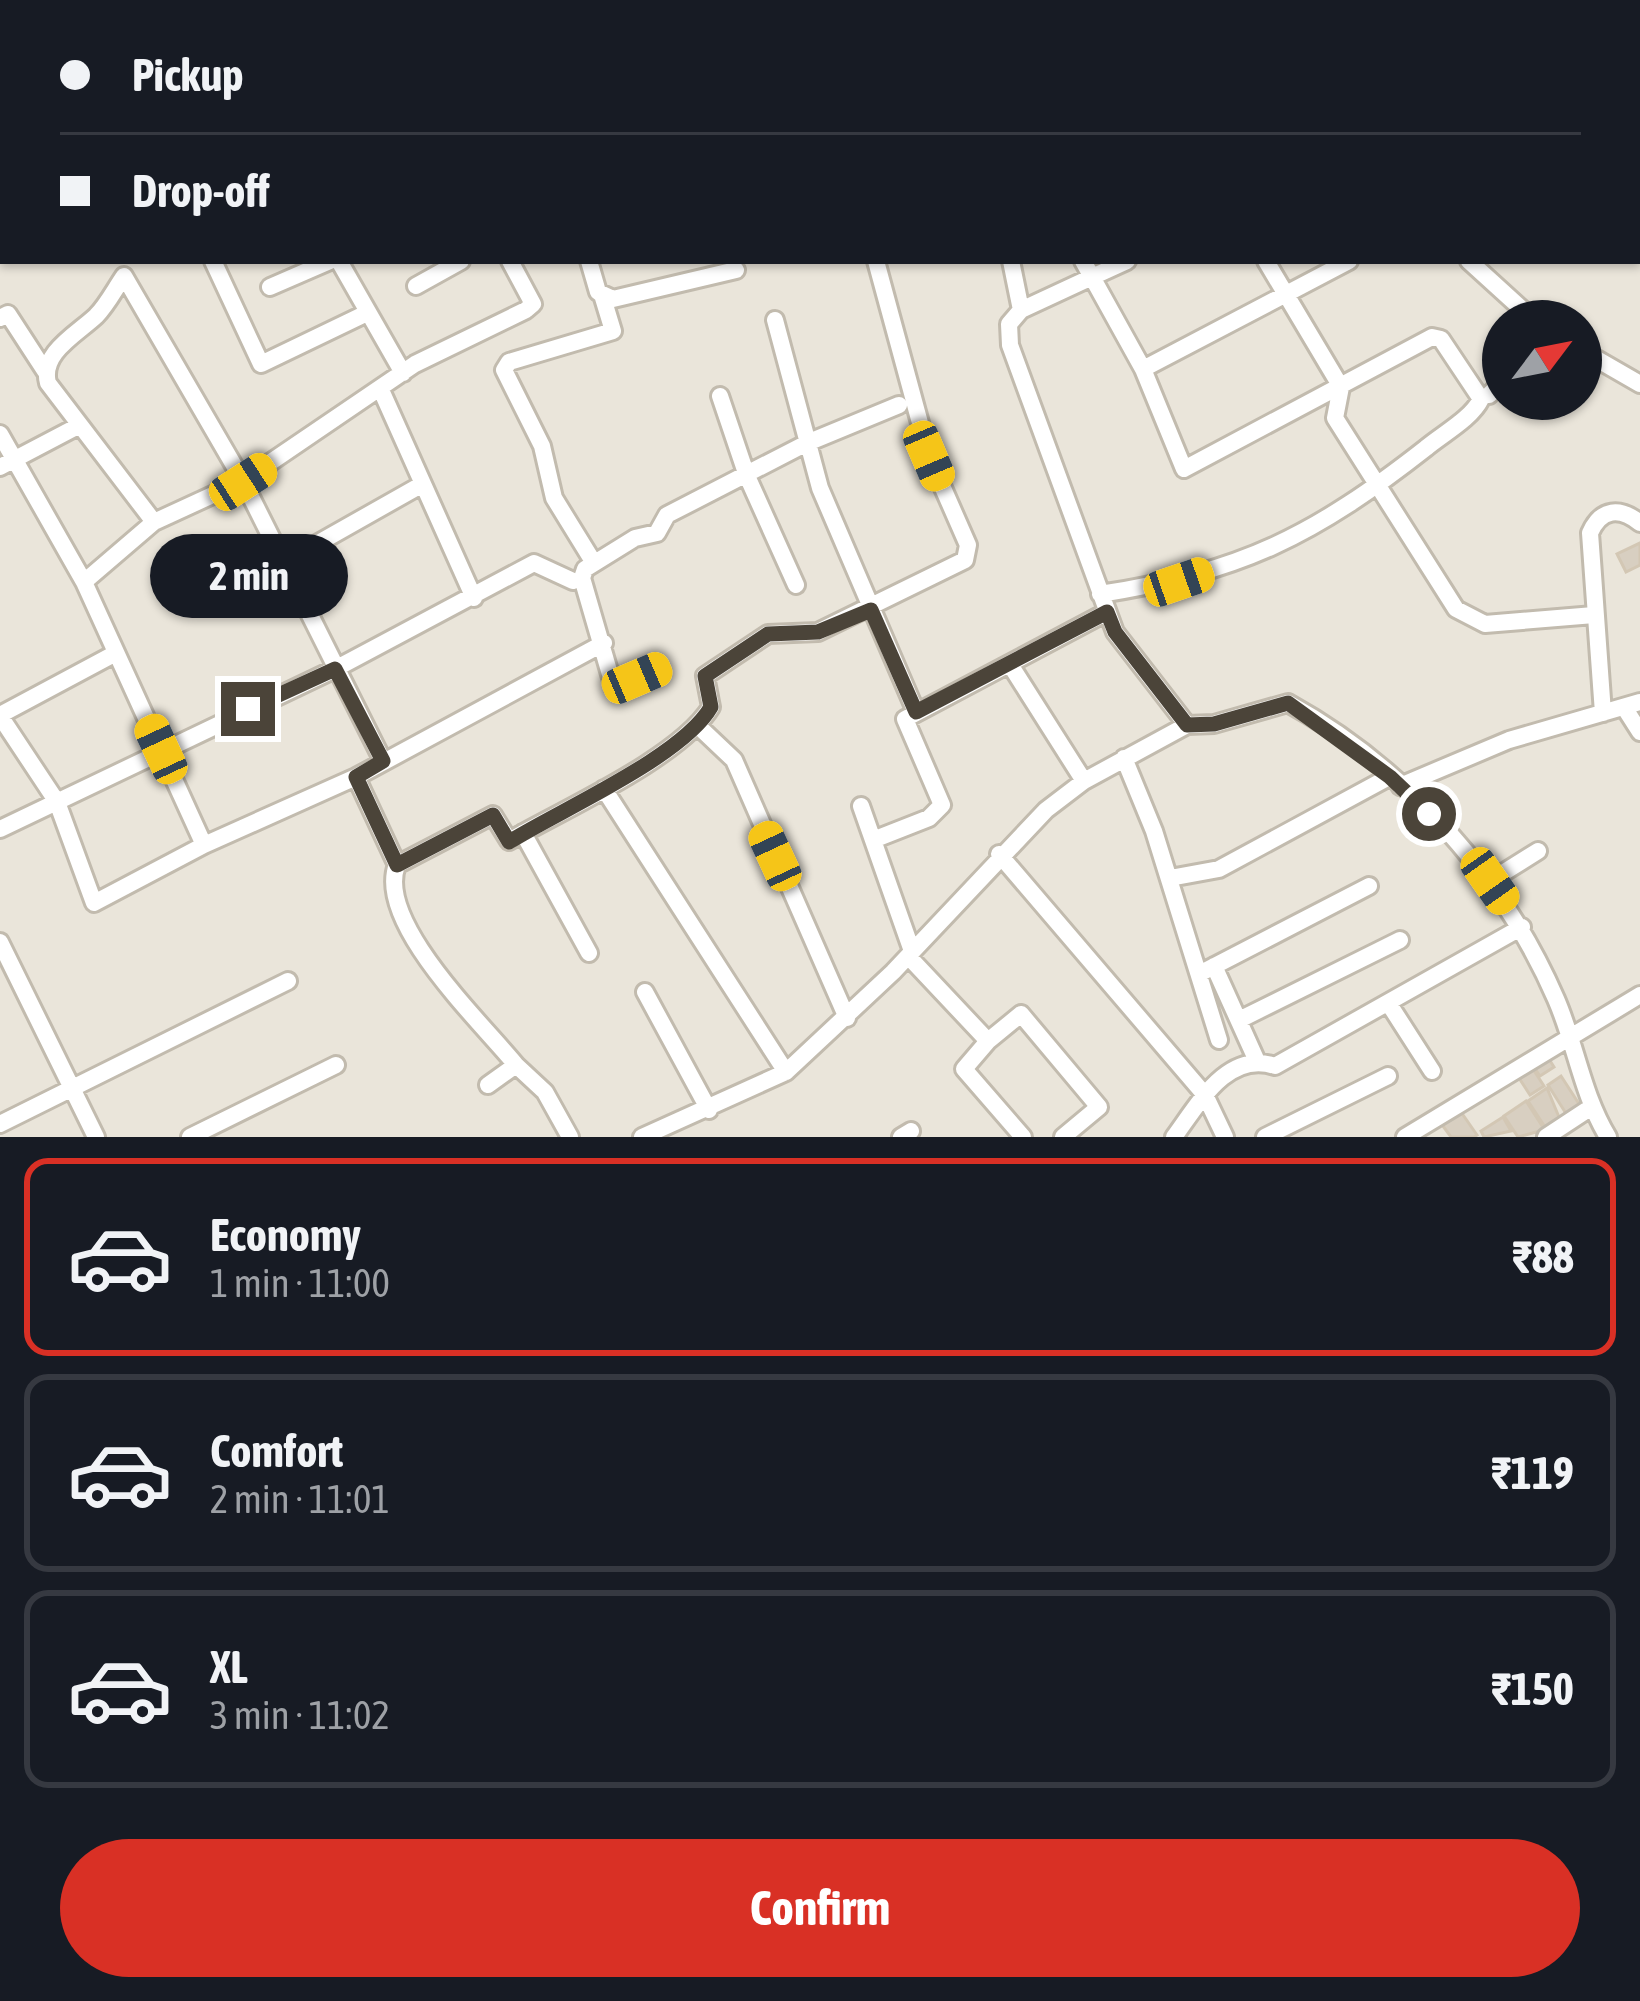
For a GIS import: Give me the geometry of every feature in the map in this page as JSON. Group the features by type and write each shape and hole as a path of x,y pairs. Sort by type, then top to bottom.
{"street":[{"path":"214,264 261,364 367,313"},
{"path":"270,287 328,264"},
{"path":"337,264 404,373"},
{"path":"416,286 456,264"},
{"path":"84,582 154,522 243,482 404,373 533,304 511,264"},
{"path":"590,264 613,332 509,362 504,370 535,429 554,498 594,562"},
{"path":"397,865 493,815 509,842 604,789 697,725 711,707 705,676 768,634 818,632 871,610 970,554 929,456 877,264"},
{"path":"1012,264 1021,310"},
{"path":"1268,264 1341,386 1335,418 1445,592 1468,619 1485,624 1594,615"},
{"path":"1143,369 1344,264"},
{"path":"1472,264 1512,300"},
{"path":"1100,594 1179,582 1277,548 1377,486 1481,399 1438,337 1184,469 1143,369 1087,269 1021,310 1009,324 1010,345 1100,594 1107,612 1115,632 1187,725"},
{"path":"603,298 736,270"},
{"path":"45,371 51,358 98,313 124,276 243,482 383,761"},
{"path":"0,317 8,314 80,425 154,522"},
{"path":"775,320 807,442 916,712"},
{"path":"1602,362 1640,384"},
{"path":"381,390 474,598"},
{"path":"720,396 748,476 796,585"},
{"path":"659,668 614,688 582,578 594,562 634,538 657,533 664,516 807,442 899,405"},
{"path":"7,463 80,425"},
{"path":"0,434 7,463 84,582 204,845"},
{"path":"283,563 421,485"},
{"path":"1603,713 1590,555 1595,521 1620,510 1640,523"},
{"path":"0,829 335,669 534,563 573,581"},
{"path":"873,840 929,818 942,805 904,725 916,712 1107,612"},
{"path":"116,653 0,716 57,802 94,903 204,845 356,777 604,643"},
{"path":"1011,665 1084,781"},
{"path":"642,1137 786,1072 847,1018 999,854 1084,781 1187,725 1214,724 1288,703 1395,781 1490,881 1522,927 1572,1037 1590,1108 1607,1137"},
{"path":"1170,878 1220,869 1395,781 1509,740 1632,704 1640,732"},
{"path":"697,725 734,760 847,1018"},
{"path":"1124,758 1206,970 1219,1040"},
{"path":"356,777 397,865 392,891 406,924 442,980 545,1092 571,1137"},
{"path":"604,789 786,1072"},
{"path":"861,806 910,953 988,1041"},
{"path":"523,833 590,953"},
{"path":"1490,881 1538,851"},
{"path":"999,854 1205,1095 1226,1137"},
{"path":"1206,970 1369,886"},
{"path":"1174,1137 1205,1095 1244,1062 1256,1059 1275,1066 1522,927"},
{"path":"1239,1020 1400,940"},
{"path":"0,942 96,1137"},
{"path":"1206,970 1239,1020 1256,1059"},
{"path":"0,1124 288,981"},
{"path":"645,992 710,1110"},
{"path":"1405,1137 1640,994"},
{"path":"1390,1004 1432,1071"},
{"path":"1023,1137 964,1070 988,1041 1021,1014 1099,1107 1063,1137"},
{"path":"190,1137 336,1065"},
{"path":"488,1085 516,1065"},
{"path":"1265,1137 1388,1076"},
{"path":"1546,1137 1590,1108"}],"shaded area":[{"path":"0,264 1640,264 1640,1137 0,1137"}],"building":[{"path":"1640,543 1640,565 1626,572 1617,554"},
{"path":"1547,1056 1554,1067 1540,1076 1533,1066"},
{"path":"1531,1066 1544,1086 1530,1095 1517,1075"},
{"path":"1561,1076 1581,1107 1567,1115 1548,1085"},
{"path":"1547,1088 1561,1122 1547,1130 1528,1101"},
{"path":"1526,1101 1546,1132 1539,1137 1536,1132 1518,1137 1504,1116"},
{"path":"1461,1112 1474,1137 1451,1137 1440,1122"},
{"path":"1503,1117 1511,1131 1484,1137 1481,1131"}],"route":[{"path":"248,709 335,669 383,761 356,777 397,865 493,815 509,842 604,789 697,725 711,707 705,676 768,634 818,632 871,610 916,712 1107,612 1115,632 1187,725 1214,724 1288,703 1390,777 1429,814"}]}
